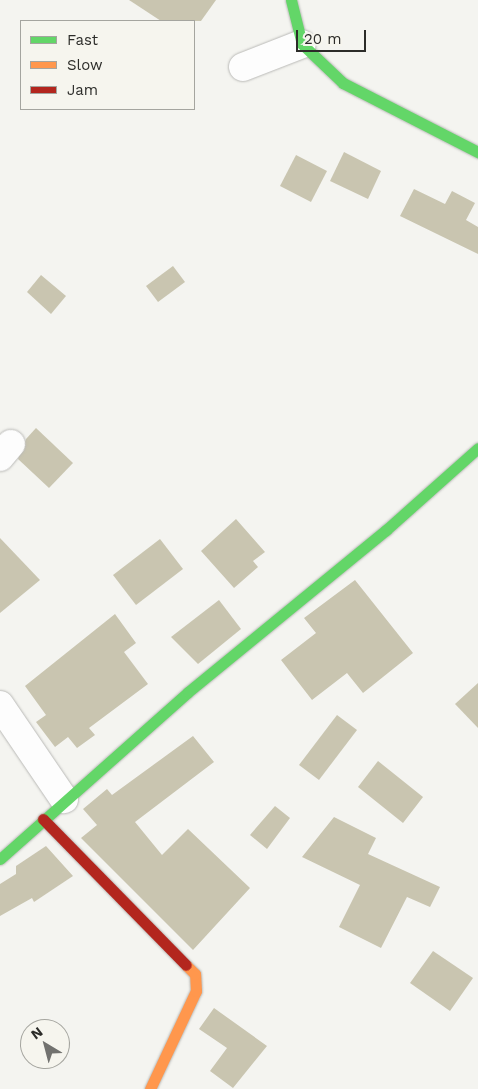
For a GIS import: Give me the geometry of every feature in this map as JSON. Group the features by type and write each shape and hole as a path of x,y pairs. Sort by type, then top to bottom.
{"street":[{"path":"291,0 302,44 343,83 478,152"},
{"path":"243,67 302,44"},
{"path":"0,859 64,799 478,448"},
{"path":"0,705 64,799"},
{"path":"43,819 94,876 195,974 196,991 150,1089"}],"building":[{"path":"129,0 216,0 201,21 159,20"},
{"path":"344,152 381,171 368,199 330,181"},
{"path":"296,155 327,171 311,202 280,186"},
{"path":"414,189 445,204 452,191 475,203 466,220 478,227 478,254 400,216"},
{"path":"173,266 185,282 158,302 146,286"},
{"path":"41,275 66,296 51,314 27,292"},
{"path":"36,428 73,463 49,488 18,459 26,439"},
{"path":"236,519 265,552 253,561 258,567 234,588 201,551"},
{"path":"0,538 40,580 0,613"},
{"path":"160,539 183,569 136,605 113,575"},
{"path":"355,580 413,653 363,693 347,673 312,700 281,660 316,633 304,618"},
{"path":"219,600 241,629 198,664 171,637"},
{"path":"115,614 136,643 124,652 148,684 89,728 95,735 77,748 68,737 55,747 36,722 46,715 25,686"},
{"path":"478,683 478,728 455,704"},
{"path":"337,715 357,730 319,780 299,765"},
{"path":"193,736 214,762 135,822 162,855 188,829 250,888 193,950 81,838 97,825 83,809 107,789 112,795"},
{"path":"378,761 423,797 403,823 358,787"},
{"path":"275,806 290,818 267,849 250,835"},
{"path":"334,817 376,838 368,854 440,887 430,907 407,897 381,948 339,927 360,885 302,857"},
{"path":"46,846 73,876 34,902 32,898 0,916 0,884 16,874 16,866"},
{"path":"433,951 473,978 450,1011 410,983"},
{"path":"214,1008 267,1046 233,1088 210,1071 227,1048 199,1029"}],"traffic: fast":[{"path":"291,0 302,44 343,83 478,152"},
{"path":"0,859 188,692 386,530 478,448"}],"traffic: slow":[{"path":"150,1089 196,991 195,974 186,965"}],"traffic: jam":[{"path":"43,819 186,965"}]}
